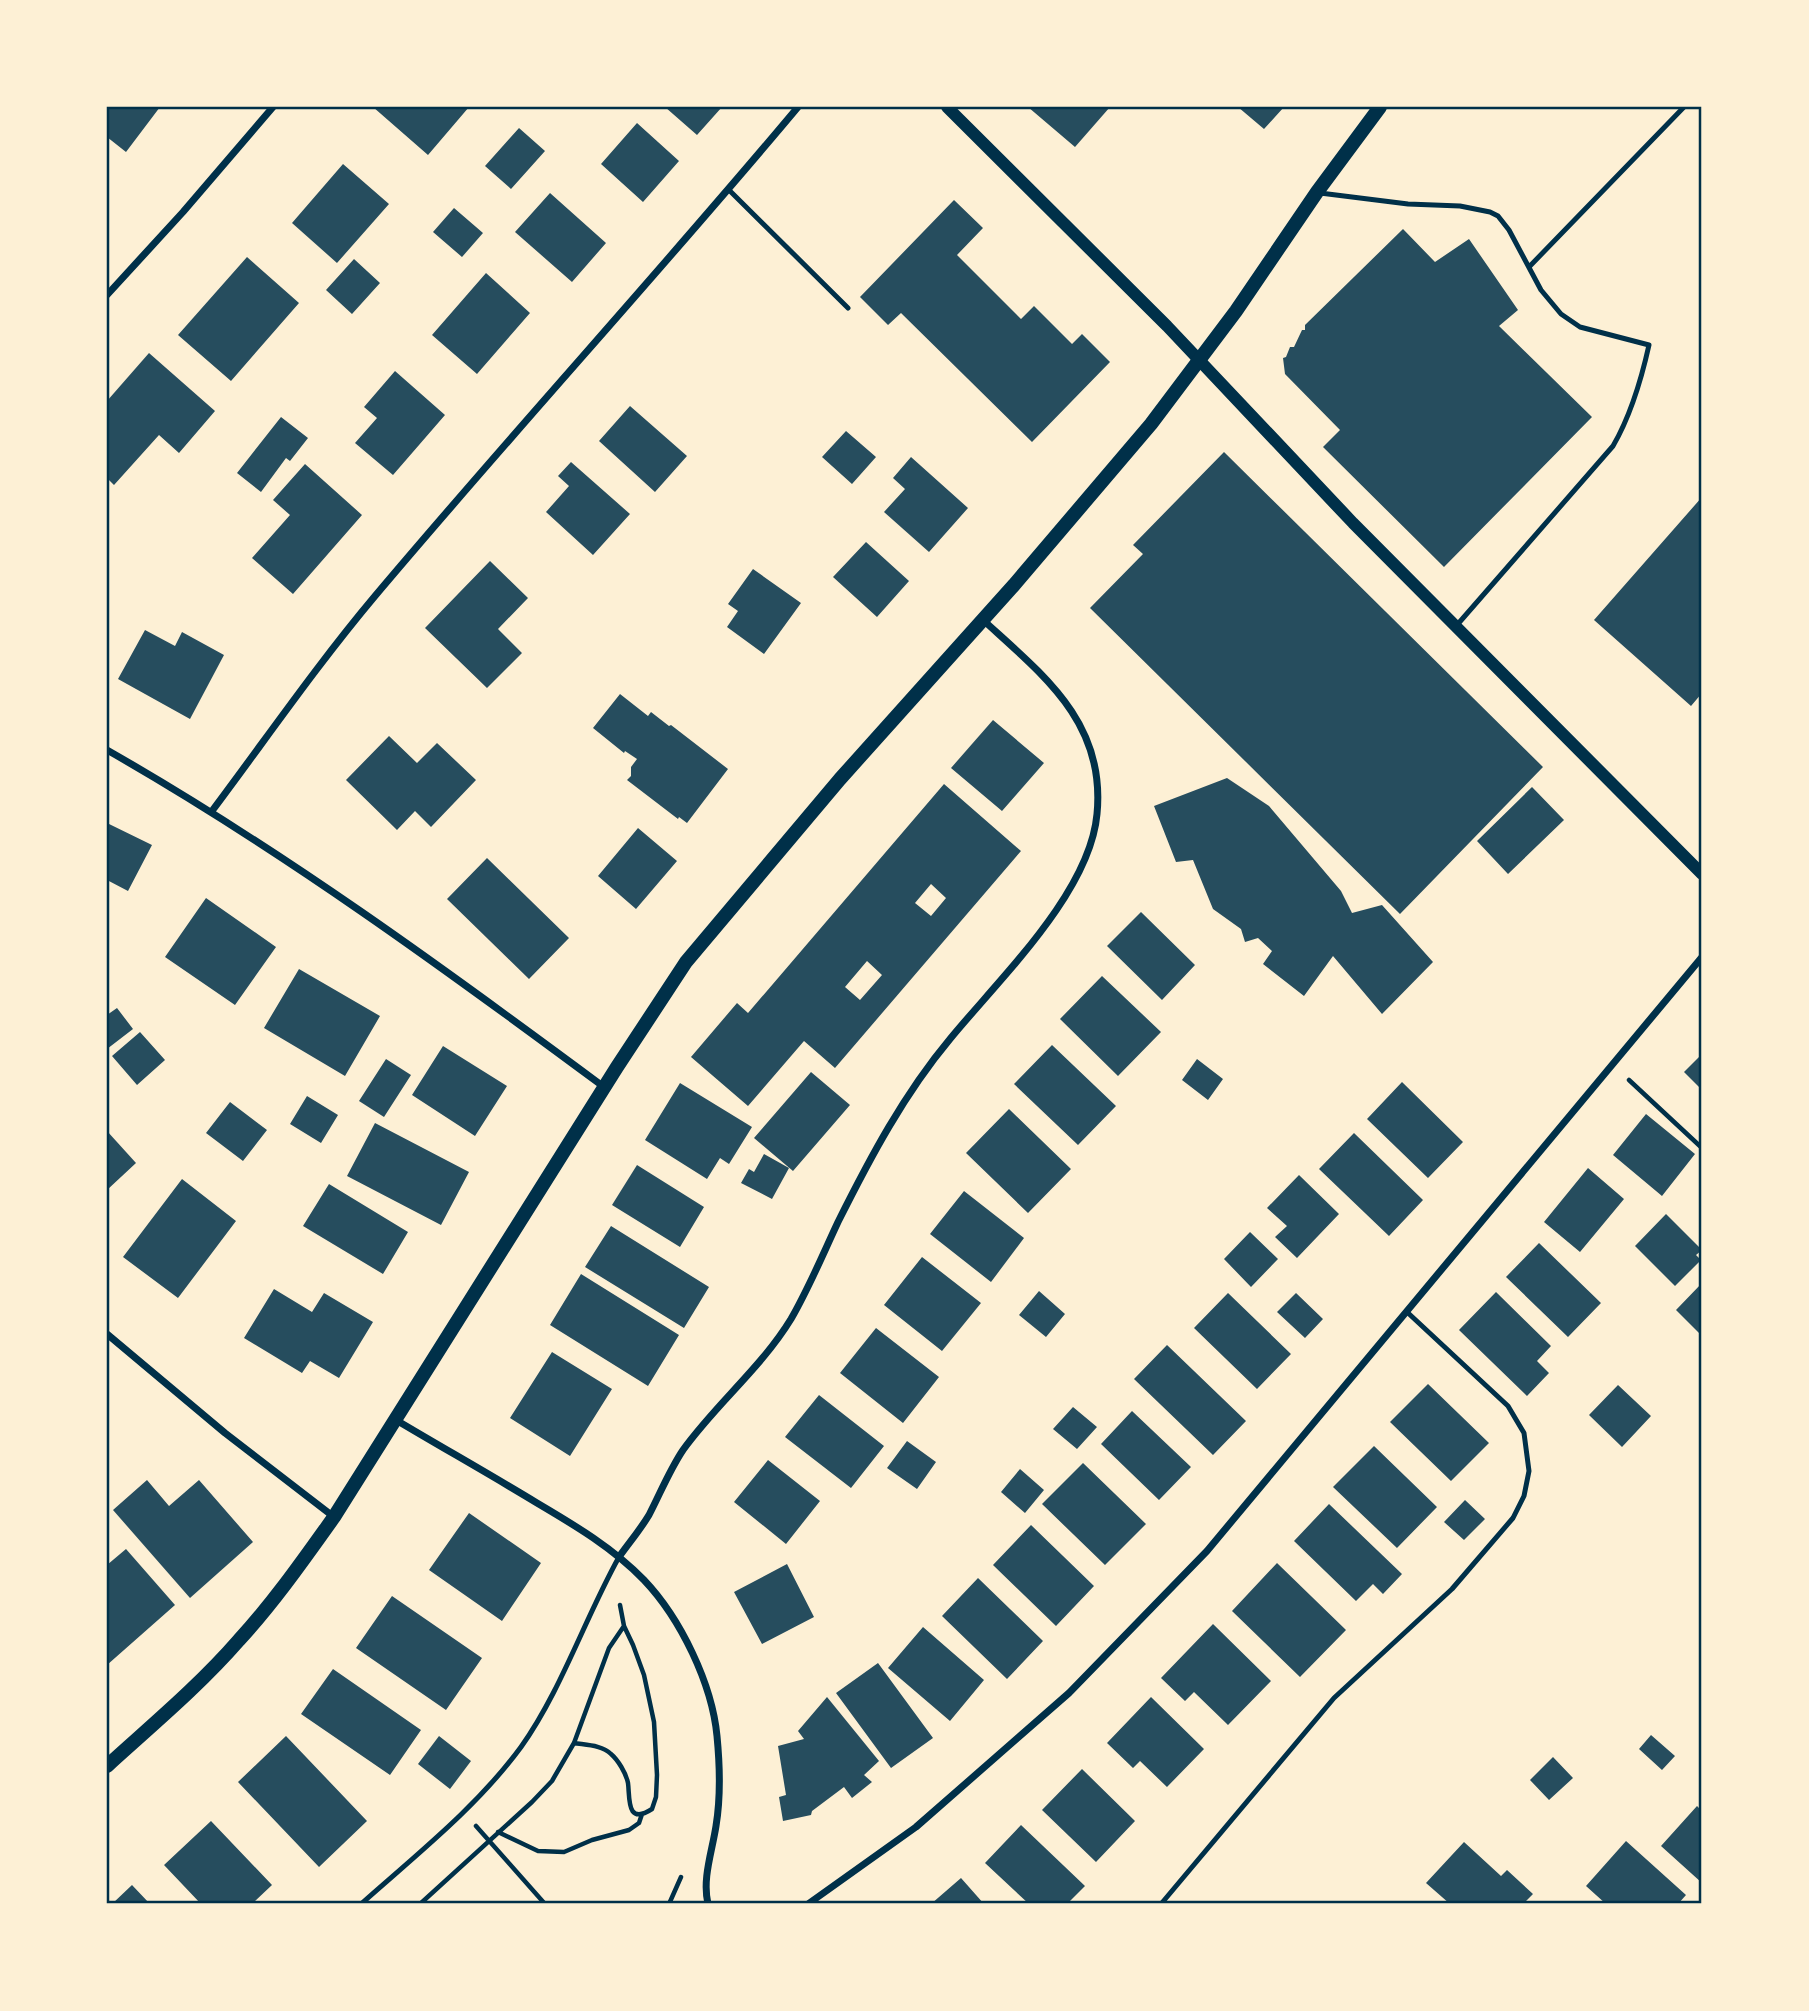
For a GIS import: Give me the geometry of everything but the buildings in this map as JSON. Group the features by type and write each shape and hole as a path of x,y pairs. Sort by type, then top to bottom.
{"main road":[{"path":"107,1766 194,1687 238,1642 280,1592 334,1517 604,1087 706,936 831,789 1014,585 1151,424 1380,107"}],"street":[{"path":"107,295 273,107"},
{"path":"212,811 312,675 374,597 729,190 798,107"},
{"path":"947,107 1199,360 1353,523 1702,874"},
{"path":"619,1557 643,1525 682,1452 763,1358 790,1319 858,1182 923,1074 1041,930 1073,884 1088,856 1096,826 1098,786 1095,761 1083,728 1051,684 982,619"},
{"path":"107,750 212,811 407,945 604,1087"},
{"path":"808,1904 916,1827 1069,1693 1208,1551 1702,957"},
{"path":"107,1334 225,1433 334,1517"},
{"path":"396,1420 592,1536 645,1581 665,1606 696,1661 712,1703 717,1733 720,1779 716,1826 706,1882 708,1904"}],"lane":[{"path":"1529,267 1684,107"},
{"path":"729,190 848,308"},
{"path":"1317,192 1408,204 1460,206 1490,212 1498,216 1509,230 1549,302 1567,318 1589,330 1649,345 1639,387 1625,424 1613,446 1456,626"},
{"path":"1161,1904 1326,1708 1452,1588 1514,1518 1524,1496 1529,1471 1528,1458 1524,1433 1517,1419 1500,1398 1407,1312"},
{"path":"361,1904 461,1814 499,1775 521,1746 540,1718 619,1557"}],"path":[{"path":"1612,1066 1702,1148"},
{"path":"574,1743 604,1749 614,1756 627,1781 630,1808 635,1813 642,1814 652,1809 655,1801 656,1739 644,1675 616,1598"},
{"path":"420,1904 542,1792 556,1774 574,1743 609,1648 624,1626"},
{"path":"498,1832 538,1851 564,1852 598,1838 629,1830 637,1826 642,1814"},
{"path":"474,1824 545,1904"},
{"path":"669,1904 681,1877"}]}
